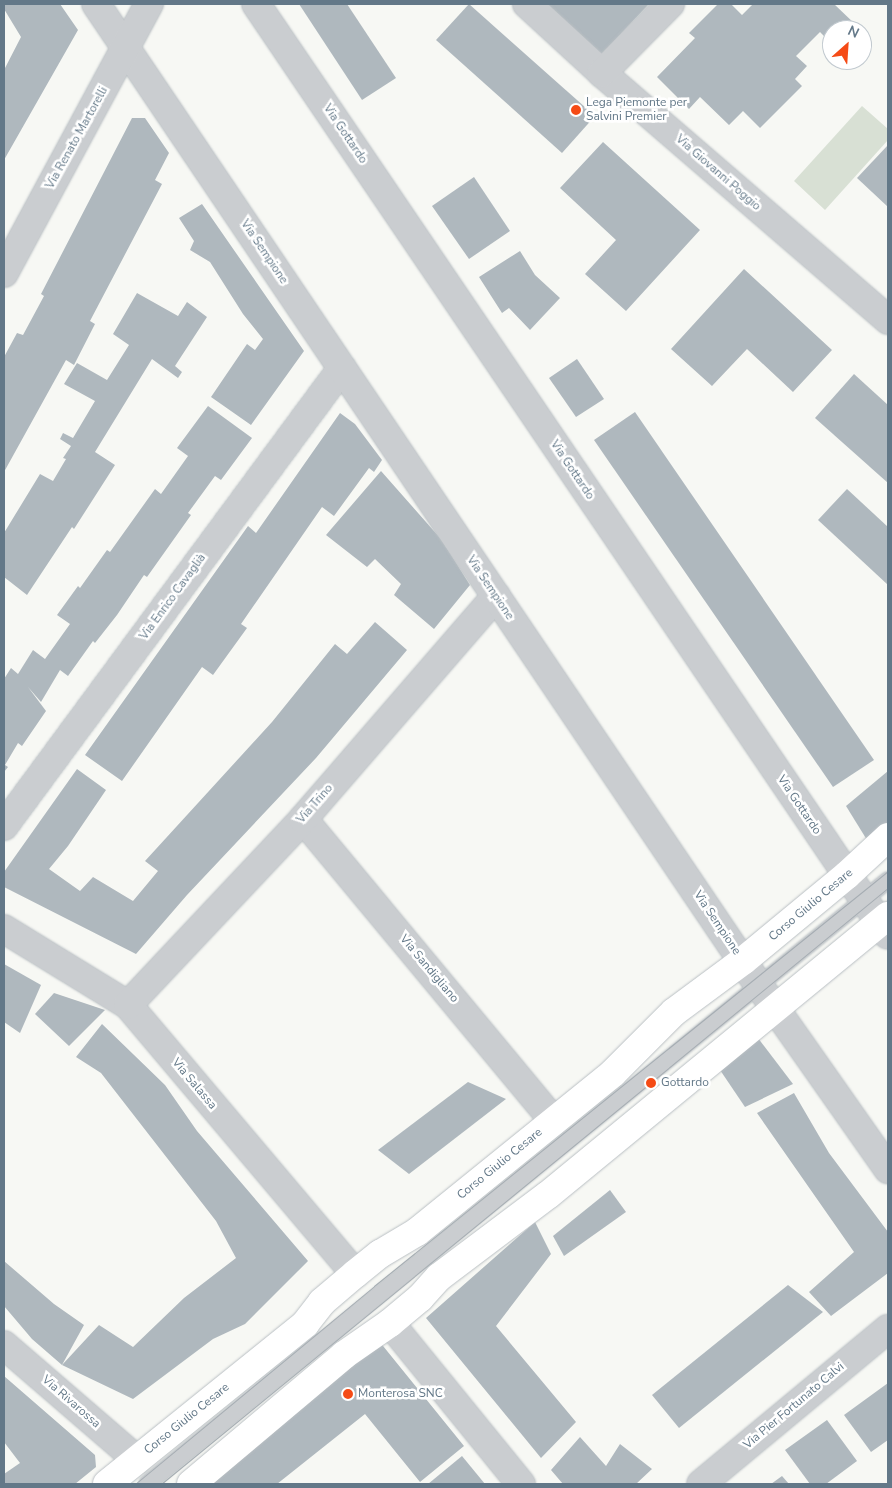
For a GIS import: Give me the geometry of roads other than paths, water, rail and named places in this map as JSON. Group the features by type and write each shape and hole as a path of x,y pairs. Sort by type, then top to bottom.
{"main road":[{"name":"Corso Giulio Cesare","path":"107,1484 142,1472 305,1324 322,1302 380,1254 417,1232 613,1073 674,1012 743,961 847,875 888,837"},
{"path":"191,1484 344,1355 390,1323 420,1298 440,1277 524,1214 776,1010 885,925"}],"street":[{"name":"Via Sempione","path":"96,4 127,47 776,1010 888,1168"},
{"name":"Via Renato Martorelli","path":"4,273 149,4"},
{"name":"Via Gottardo","path":"256,4 864,900 885,925"},
{"name":"Via Giovanni Poggio","path":"527,4 602,73 888,320"},
{"path":"602,73 670,4"},
{"name":"Via Enrico Cavaglià","path":"4,826 342,368"},
{"name":"Via Trino","path":"128,1005 302,819 496,596"},
{"name":"Via Sandigliano","path":"302,819 554,1121"},
{"name":"Via Salassa","path":"4,929 128,1005 355,1274"},
{"path":"390,1323 521,1484"},
{"name":"Via Pier Fortunato Calvi","path":"701,1484 888,1329"},
{"name":"Via Rivarossa","path":"4,1345 142,1472"}],"lane":[{"name":"Corso Giulio Cesare","path":"142,1472 759,985 888,880"}],"tram line":[{"path":"135,1484 374,1286 888,871"},
{"path":"161,1484 888,888"}],"place":[{"name":"Lega Piemonte per Salvini Premier","path":"576,110"},
{"name":"Gottardo","path":"651,1083"},
{"name":"Monterosa SNC","path":"348,1394"}]}
